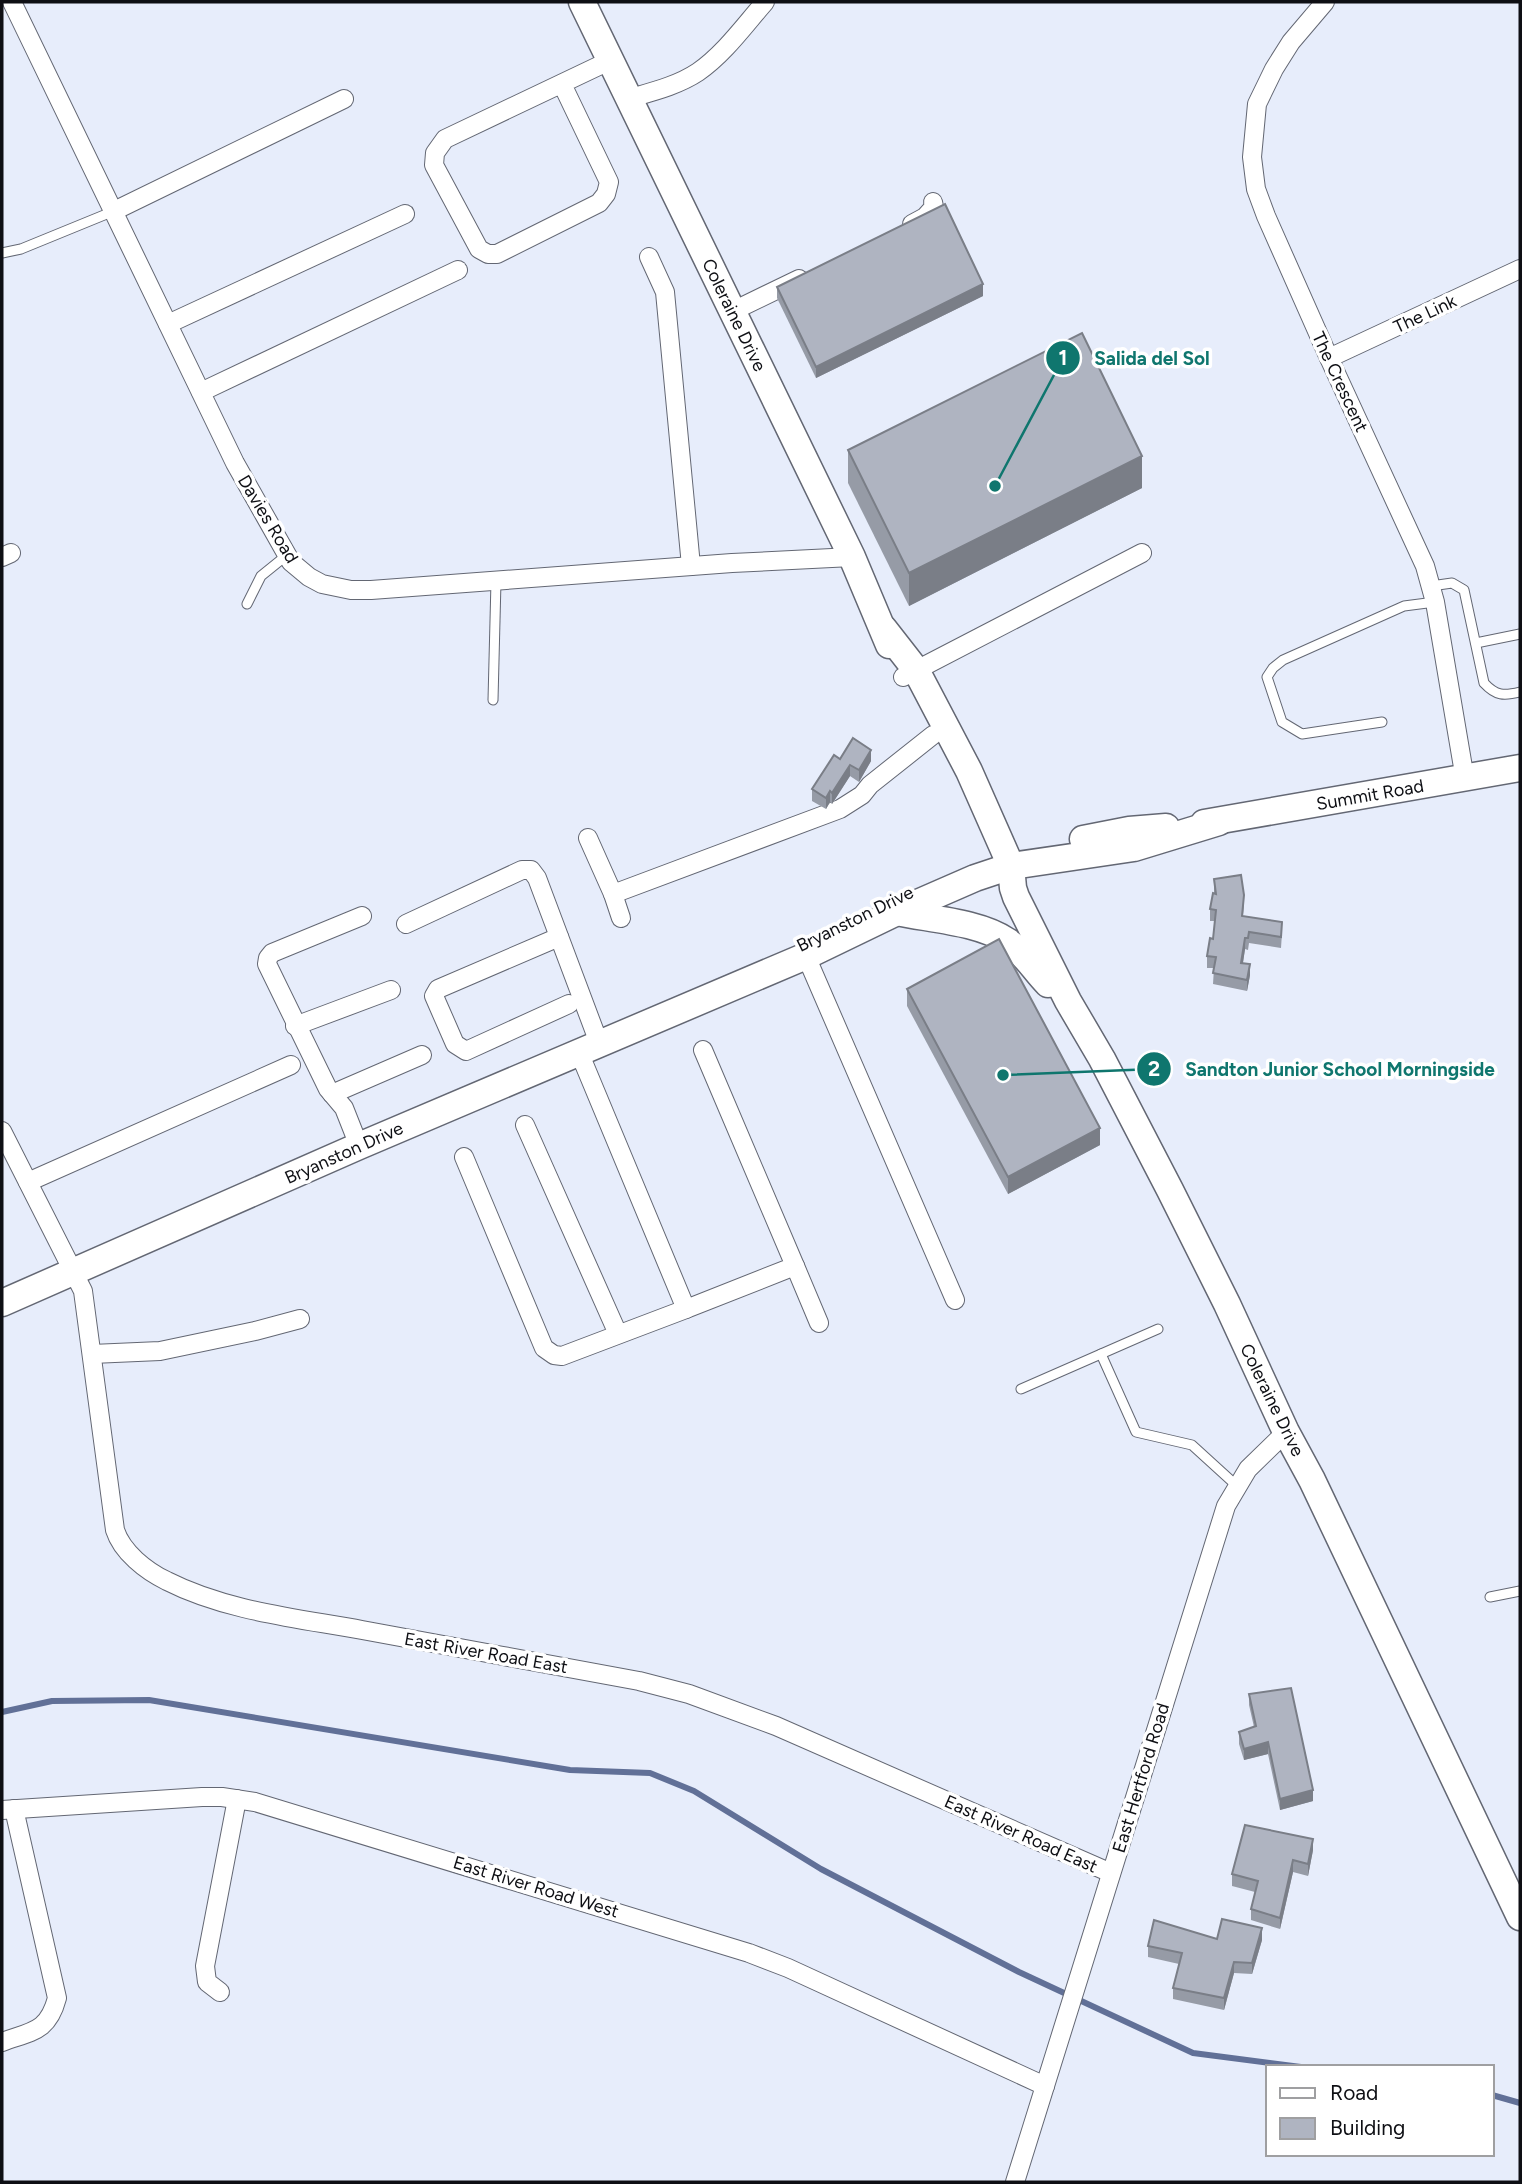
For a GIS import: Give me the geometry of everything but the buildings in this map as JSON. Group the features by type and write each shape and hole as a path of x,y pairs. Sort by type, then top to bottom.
{"main road":[{"name":"Coleraine Drive","path":"582,2 852,557 884,629 910,674 931,720 969,771 1002,867 1068,1002 1102,1059 1227,1304 1520,1917"},
{"name":"Summit Road","path":"1002,867 1129,830 1219,822 1520,768"},
{"name":"Bryanston Drive","path":"2,1303 359,1146 806,956 897,912 1002,867"},
{"name":"Bryanston Drive","path":"687,1005 881,904 1002,867"},
{"path":"897,912 989,932 1007,941 1024,954 1040,976 1068,1002"}],"street":[{"name":"Davies Road","path":"12,2 235,463 287,555 298,569 309,577 322,584 351,590 852,557"},
{"path":"627,99 678,82 697,72 720,52 765,2"},
{"name":"The Crescent","path":"1325,2 1286,51 1257,104 1252,157 1256,189 1329,358 1419,548 1433,594 1465,779"},
{"path":"562,83 609,182 606,194 599,203 497,254 488,254 479,249 434,165 435,153 445,139 562,83 609,61"},
{"path":"114,211 344,99"},
{"path":"900,229 925,218 934,207 933,202"},
{"path":"168,324 405,214"},
{"path":"649,257 665,292 691,566"},
{"name":"The Link","path":"1329,358 1520,269"},
{"path":"201,392 458,270"},
{"path":"733,311 815,271"},
{"path":"910,674 1142,553"},
{"path":"613,894 840,809 862,795 931,720"},
{"path":"588,838 621,918"},
{"path":"406,924 522,870 531,870 537,878 559,937 589,1048 686,1309"},
{"path":"359,1146 344,1108 331,1094 295,1026 270,971 268,958 272,953 362,916"},
{"path":"559,937 438,989 434,996 455,1044 466,1051 569,1004"},
{"path":"806,956 955,1300"},
{"path":"295,1026 391,990"},
{"path":"703,1051 819,1323"},
{"path":"331,1094 422,1055"},
{"path":"27,1182 291,1065"},
{"path":"525,1125 618,1334"},
{"name":"East River Road East","path":"2,1131 83,1291 117,1537 138,1562 164,1580 208,1598 290,1617 626,1678 689,1694 776,1726 1111,1873"},
{"path":"464,1157 544,1348 554,1355 562,1356 795,1266"},
{"path":"92,1354 160,1351 300,1319"},
{"name":"East Hertford Road","path":"1015,2182 1226,1506 1248,1469 1286,1432"},
{"name":"East River Road West","path":"8,1810 202,1797 237,1798 336,1825 749,1953 788,1968 1045,2086"},
{"path":"220,1992 207,1982 205,1966 237,1798"},
{"path":"2,2042 44,2026 53,2013 57,1998 8,1810"}],"lane":[{"path":"2,253 21,249 114,211"},
{"path":"247,604 261,576 287,555"},
{"path":"493,700 496,580"},
{"path":"1382,722 1302,734 1282,722 1268,677 1273,668 1283,660 1433,594 1452,583 1464,590 1484,683 1492,692 1504,696 1520,692"},
{"path":"1476,643 1520,634"},
{"path":"1021,1389 1158,1329"},
{"path":"1101,1354 1136,1432 1192,1445 1237,1486"},
{"path":"1490,1597 1520,1591"}],"waterway":[{"path":"2,1712 52,1701 149,1700 570,1770 650,1773 694,1791 821,1869 1019,1972 1193,2053 1286,2065"},
{"path":"1494,2096 1520,2103"}],"place":[{"name":"Salida del Sol","path":"995,486"},
{"name":"Sandton Junior School Morningside","path":"1003,1075"}]}
